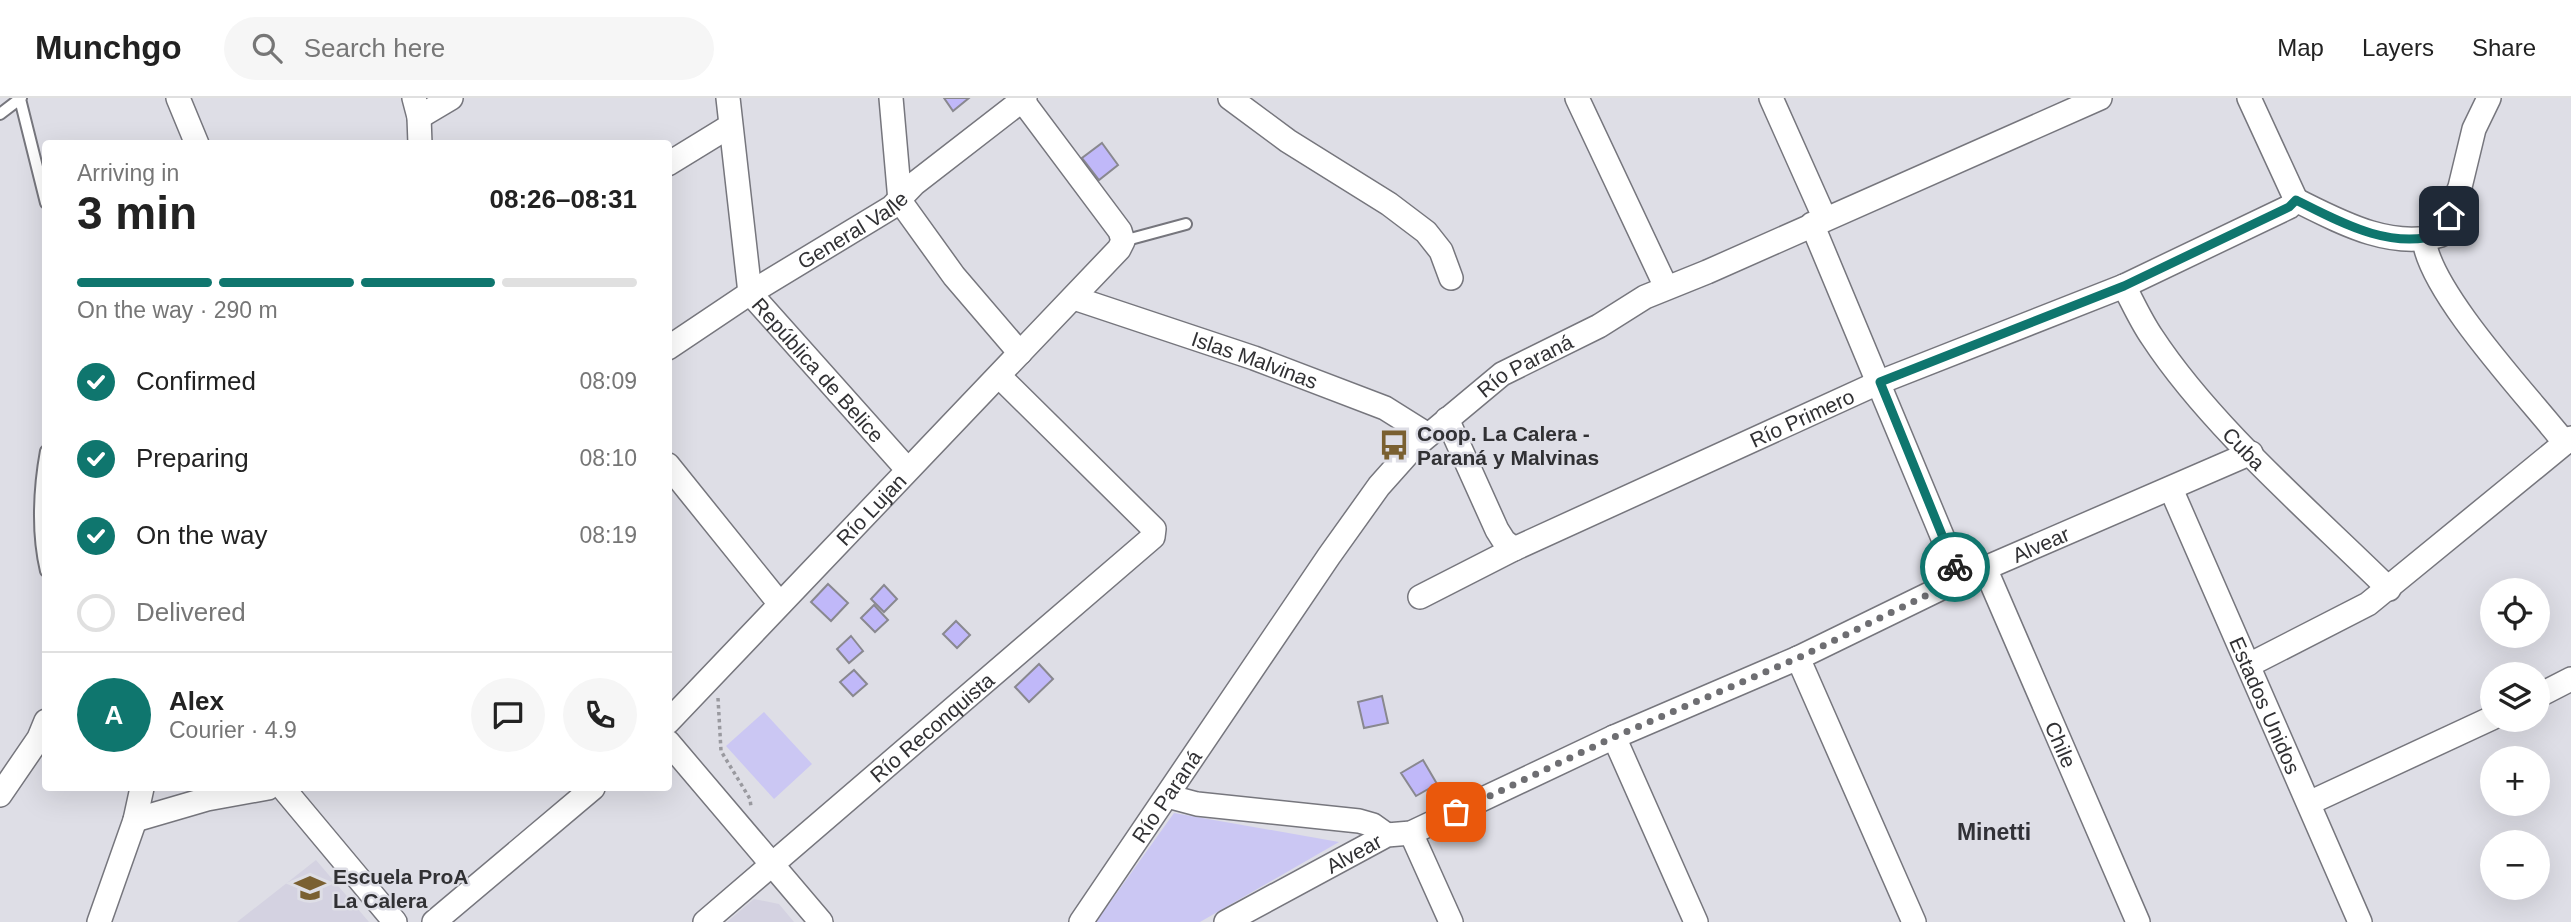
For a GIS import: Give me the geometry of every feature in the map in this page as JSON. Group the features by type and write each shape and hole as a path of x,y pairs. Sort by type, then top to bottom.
{"street":[{"path":"178,98 195,140"},
{"path":"420,140 417,108 451,98"},
{"name":"República de Belice","path":"728,98 750,293 907,469"},
{"path":"891,98 900,201 954,276 1020,353"},
{"path":"1230,98 1288,141 1389,204 1426,232 1441,251 1451,278"},
{"path":"1577,98 1666,287"},
{"path":"1771,98 1880,382 1960,579"},
{"name":"Río Paraná","path":"1081,922 1379,486 1428,435 1502,374 1600,326 1666,287 1707,272 2100,98"},
{"path":"2249,98 2296,200 2360,231 2424,240 2441,234 2449,216 2474,129 2489,98"},
{"path":"1024,99 1120,230 1121,245"},
{"name":"General Valle","path":"672,345 750,293 900,201 914,184 1024,99"},
{"path":"672,162 730,126"},
{"name":"Río Primero","path":"1420,597 1514,549 1880,382 2124,286 2289,207 2296,200"},
{"path":"2249,665 2368,604 2568,441 2440,282 2426,257 2424,240"},
{"name":"Río Lujan","path":"672,718 907,469 1074,298 1121,245"},
{"name":"Cuba","path":"2124,286 2150,336 2178,373 2250,453 2389,589"},
{"name":"Islas Malvinas","path":"1074,298 1254,358 1374,404 1428,435"},
{"name":"Río Reconquista","path":"705,922 1153,537 1154,529 999,376"},
{"path":"1447,419 1497,530 1504,541 1514,549"},
{"name":"Alvear","path":"1226,922 1387,835 1411,834 1614,737 1798,658 1960,579 2250,453"},
{"path":"672,470 780,604"},
{"name":"Estados Unidos","path":"2171,489 2360,922"},
{"name":"Chile","path":"1985,568 2138,922"},
{"path":"1798,658 1914,922"},
{"path":"2550,690 2571,679"},
{"path":"2309,803 2480,724"},
{"path":"0,795 42,730"},
{"path":"1614,737 1696,922"},
{"path":"672,747 821,922"},
{"path":"99,922 135,820 141,791"},
{"path":"135,820 207,799 251,791"},
{"path":"286,791 395,922"},
{"path":"434,922 589,791"},
{"path":"1167,796 1197,804 1359,821 1373,825 1387,835"},
{"path":"1411,834 1451,922"}],"lane":[{"path":"0,114 20,98 42,188"},
{"path":"1121,245 1186,223"},
{"path":"42,473 42,555"}],"path":[{"path":"713,675 721,714 721,751 750,799 751,840"}],"shaded area":[{"path":"764,712 812,764 774,799 726,746"},
{"path":"1174,813 1339,842 1200,922 1096,922"},
{"name":"Escuela ProA La Calera","path":"316,860 369,922 237,922"},
{"path":"754,899 779,904 794,922 727,922"}],"building":[{"path":"944,98 969,98 953,111"},
{"path":"1102,143 1118,165 1099,180 1082,158"},
{"path":"828,584 848,603 831,621 811,602"},
{"path":"884,585 897,599 884,612 871,599"},
{"path":"874,605 888,620 875,632 861,618"},
{"path":"956,621 970,635 957,648 943,634"},
{"path":"851,636 863,651 849,663 837,649"},
{"path":"1039,664 1053,679 1029,702 1015,687"},
{"path":"854,670 867,684 853,696 840,682"},
{"path":"1382,696 1388,723 1364,728 1358,702"},
{"path":"1423,760 1437,784 1416,796 1401,773"}],"way so far":[{"path":"1456,812 1614,737 1798,658 1960,579 1955,567"}],"place":[{"name":"Coop. La Calera - Paraná y Malvinas","path":"1394,445"},
{"name":"Escuela ProA La Calera","path":"310,888"}],"district":[{"name":"Minetti","path":"1994,832"}],"route":[{"path":"1955,567 1880,382 2124,286 2248,224 2289,207 2296,200 2360,231 2397,238 2424,240 2441,234 2449,216"}]}
